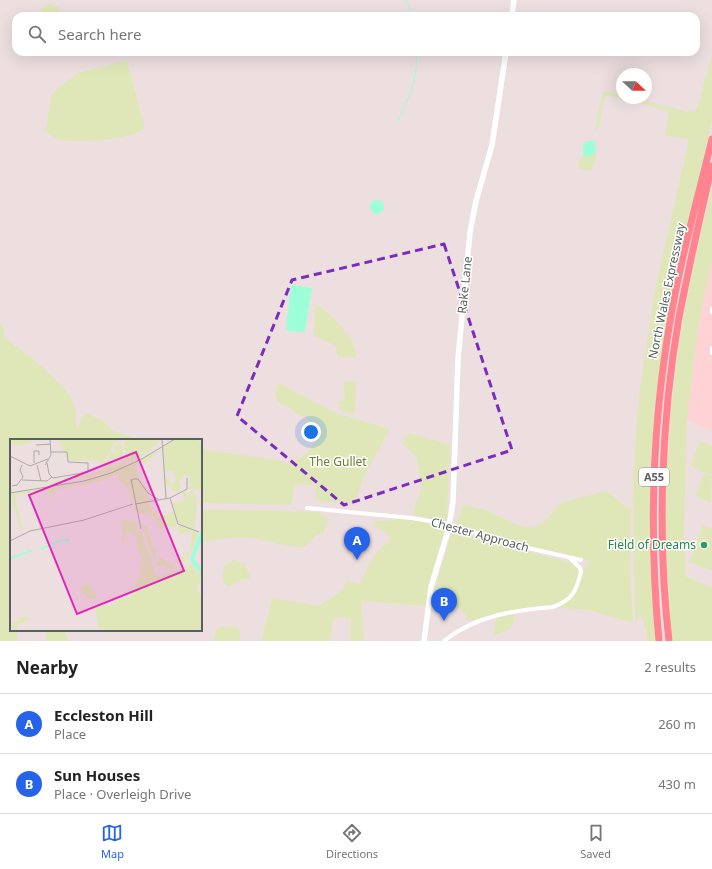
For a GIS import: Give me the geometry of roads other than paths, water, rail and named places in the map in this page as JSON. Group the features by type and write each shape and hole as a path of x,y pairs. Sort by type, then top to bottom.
{"highway":[{"name":"North Wales Expressway","path":"660,641 654,562 654,470 661,384 671,314 712,139"},
{"name":"North Wales Expressway","path":"669,641 663,574 664,466 668,414 679,318 712,166"}],"street":[{"path":"512,12 514,0"},
{"name":"Rake Lane","path":"450,521 453,501 458,359 470,232 476,201 492,145 505,56"},
{"path":"712,348 712,353"},
{"name":"Chester Approach","path":"306,508 406,517 447,524 515,545 581,560"},
{"path":"424,641 432,587 448,531"},
{"path":"444,641 458,630 481,619 553,607 564,603 571,598 581,572 580,568 569,558"}],"waterway":[{"path":"406,0 410,12"},
{"path":"398,121 412,88 416,70 416,56"}],"place":[{"name":"Field of Dreams","path":"704,545"},
{"name":"Eccleston Hill","path":"357,560"},
{"name":"Sun Houses","path":"444,621"}],"park label":[{"name":"The Gullet","path":"338,462"}]}
